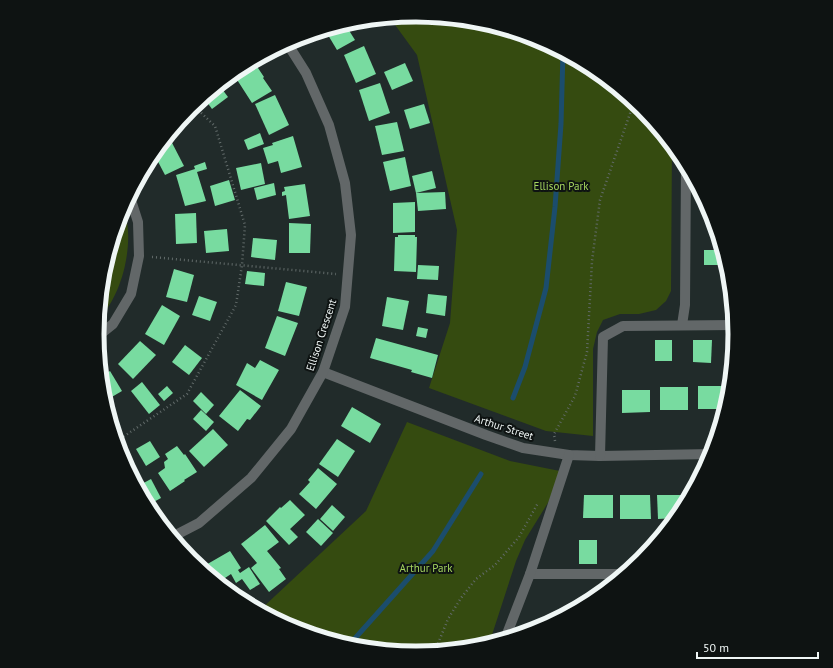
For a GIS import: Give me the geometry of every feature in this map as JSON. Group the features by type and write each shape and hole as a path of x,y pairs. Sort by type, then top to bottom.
{"street":[{"name":"Ellison Crescent","path":"177,534 199,523 252,478 292,429 323,372 345,306 351,235 345,183 329,125 306,73 291,49"},
{"path":"682,325 685,305 686,176"},
{"path":"104,331 113,324 131,294 139,256 138,222 133,205"},
{"path":"600,456 603,337 623,326 728,325"},
{"name":"Arthur Street","path":"323,372 493,438 523,448 569,455 704,454"},
{"path":"507,632 530,574 569,455"},
{"path":"530,574 616,574"}],"path":[{"path":"555,454 554,434 575,396 587,352 592,261 600,200 632,108"},
{"path":"122,437 187,394 236,305 242,265 245,225 215,126 199,110"},
{"path":"139,256 348,276"},
{"path":"437,645 448,619 461,598 476,579 495,565 519,537 539,502"}],"green space":[{"name":"Ellison Park","path":"394,23 437,23 477,28 536,46 572,64 606,86 637,113 651,128 672,155 671,291 666,301 656,310 639,314 620,314 603,320 597,332 593,349 593,436 546,431 429,388 450,323 457,230 417,55"},
{"path":"126,220 128,246 126,260 119,286 105,311 110,273"},
{"name":"Arthur Park","path":"407,422 510,461 560,471 549,501 525,540 516,561 491,636 477,640 416,646 356,640 316,629 297,622 264,606 366,511"}],"building":[{"path":"349,30 355,40 337,50 328,35"},
{"path":"364,46 376,74 356,83 344,55"},
{"path":"405,63 413,81 392,90 384,72"},
{"path":"257,66 272,91 252,103 237,79"},
{"path":"380,83 390,113 369,121 359,90"},
{"path":"222,90 228,97 212,109 207,102"},
{"path":"275,95 289,125 269,135 255,104"},
{"path":"424,104 430,123 410,129 404,110"},
{"path":"397,122 404,151 382,155 375,126"},
{"path":"260,133 264,144 248,150 244,140"},
{"path":"293,136 302,167 281,173 278,161 268,164 263,148 273,145 272,143"},
{"path":"171,141 184,166 165,175 157,160"},
{"path":"405,157 411,186 390,191 383,162"},
{"path":"205,162 207,169 197,172 206,201 185,206 176,175 195,169 194,166"},
{"path":"261,163 265,184 241,190 236,168"},
{"path":"432,171 436,188 416,193 412,176"},
{"path":"229,180 235,200 215,206 210,186"},
{"path":"274,183 276,195 257,200 254,188"},
{"path":"305,184 310,216 289,219 286,195 282,196 282,192 285,191 284,187"},
{"path":"445,192 446,209 418,211 416,193"},
{"path":"415,202 415,232 393,233 393,203"},
{"path":"196,213 197,243 176,244 175,214"},
{"path":"707,220 710,229 707,229"},
{"path":"289,223 311,224 310,253 289,253"},
{"path":"227,229 229,251 206,253 204,231"},
{"path":"398,235 415,235 415,237 417,237 416,272 394,271 395,237 398,237"},
{"path":"253,238 277,240 275,260 251,257"},
{"path":"704,250 717,250 721,265 704,265"},
{"path":"418,265 439,266 438,280 417,279"},
{"path":"174,269 194,275 187,302 166,297"},
{"path":"247,271 265,273 264,286 245,284"},
{"path":"286,282 307,287 299,316 278,311"},
{"path":"428,294 447,296 445,316 426,313"},
{"path":"199,296 217,302 210,321 192,315"},
{"path":"387,297 409,301 403,330 382,326"},
{"path":"162,305 180,316 164,345 145,334"},
{"path":"277,316 298,323 285,356 265,348"},
{"path":"418,327 428,329 426,338 416,336"},
{"path":"376,338 438,355 432,378 411,372 412,370 370,358"},
{"path":"655,340 672,340 672,361 655,361"},
{"path":"693,340 712,340 711,363 693,362"},
{"path":"140,341 156,355 133,379 118,364"},
{"path":"185,345 202,358 189,375 172,362"},
{"path":"260,360 279,370 262,400 236,385 247,363 255,368"},
{"path":"110,371 122,391 111,398 110,395 107,373"},
{"path":"142,382 160,405 149,414 131,391"},
{"path":"167,386 173,393 164,401 158,394"},
{"path":"698,386 724,386 720,409 698,409"},
{"path":"660,387 688,387 688,410 660,410"},
{"path":"240,390 261,406 250,420 247,419 238,431 219,416"},
{"path":"622,390 650,390 650,412 622,413"},
{"path":"201,392 214,405 206,414 193,401"},
{"path":"352,407 381,424 370,443 341,426"},
{"path":"201,410 214,422 206,431 193,419"},
{"path":"213,429 228,445 204,467 189,451"},
{"path":"337,439 355,451 338,477 319,464"},
{"path":"150,441 160,457 146,466 136,449"},
{"path":"177,446 184,455 185,454 197,472 170,491 158,473 165,468 164,462 168,459 165,454"},
{"path":"318,468 337,484 316,509 299,494 310,482 308,480"},
{"path":"151,479 161,498 154,502 143,483"},
{"path":"584,495 613,495 613,518 583,518"},
{"path":"620,495 650,495 651,519 620,519"},
{"path":"657,495 684,495 668,518 658,519"},
{"path":"290,500 305,515 290,529 298,537 289,545 266,521 280,507 281,508"},
{"path":"332,505 345,517 333,531 320,519"},
{"path":"318,519 333,533 321,546 306,532"},
{"path":"265,525 279,542 267,551 281,568 279,569 286,579 269,592 251,568 257,563 241,544"},
{"path":"579,540 597,540 597,564 579,564"},
{"path":"230,551 241,568 238,570 240,573 249,567 260,584 250,590 242,579 236,583 231,574 223,579 206,565"}],"waterway":[{"path":"513,398 525,367 546,288 555,207 561,124 563,59"},
{"path":"354,639 433,551 481,474"}]}
